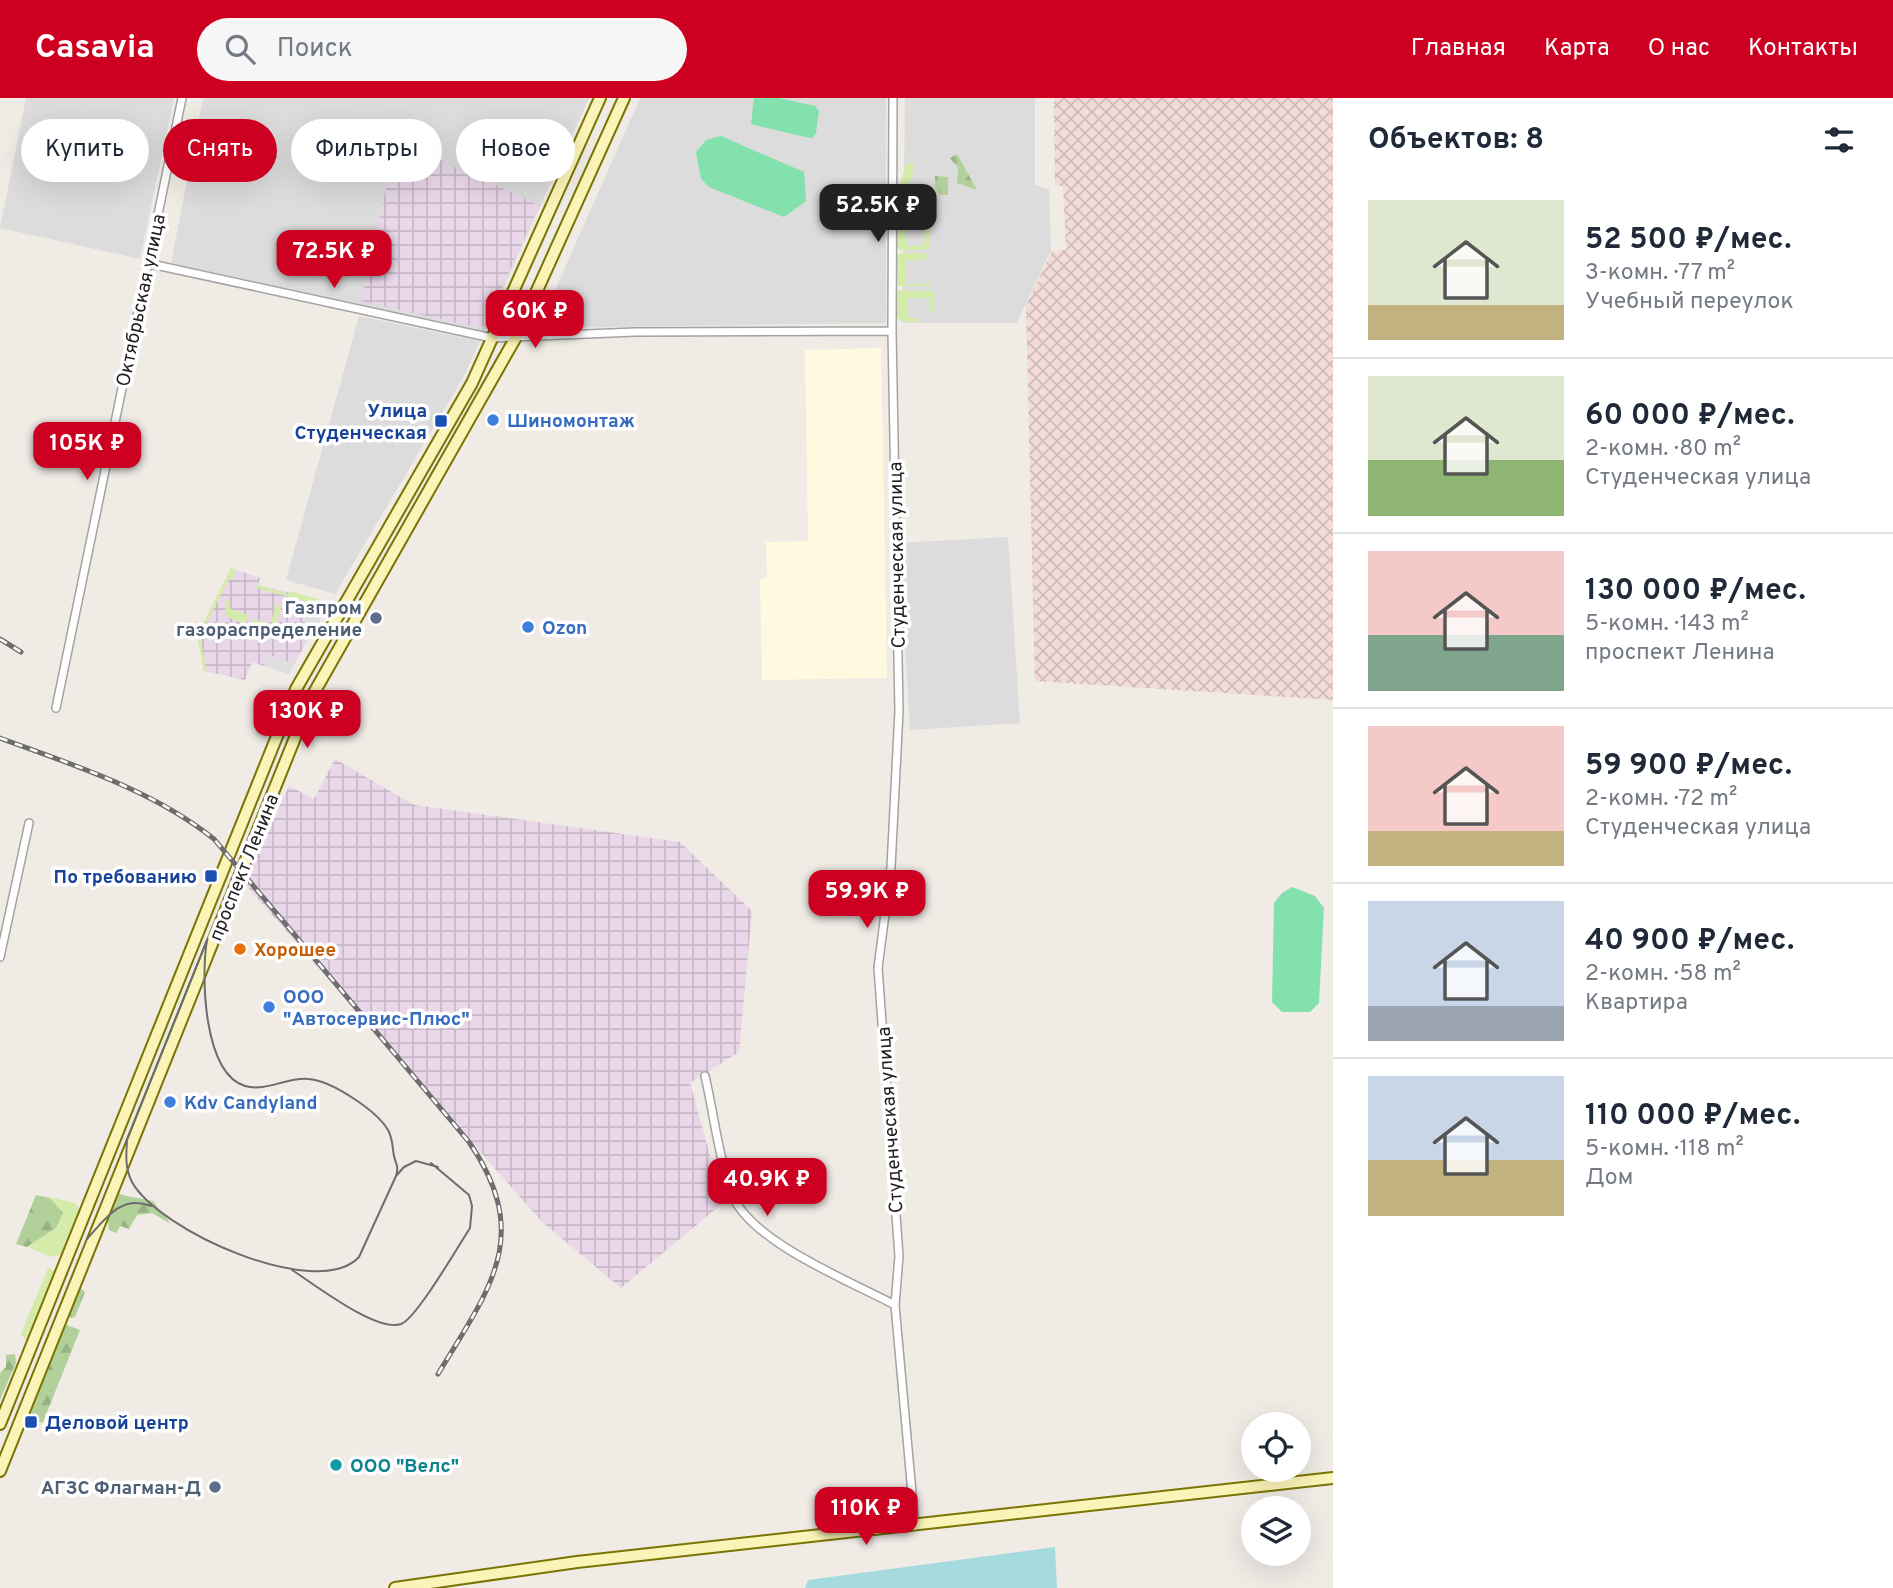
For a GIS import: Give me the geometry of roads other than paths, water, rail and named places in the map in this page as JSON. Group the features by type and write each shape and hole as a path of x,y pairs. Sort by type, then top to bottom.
{"main road":[{"name":"проспект Ленина","path":"0,1424 296,689 472,383 600,98"},
{"name":"проспект Ленина","path":"0,1471 311,698 516,337 624,98"},
{"path":"395,1588 576,1562 1333,1478"}],"street":[{"name":"Октябрьская улица","path":"56,708 82,572 150,264 183,98"},
{"name":"Студенческая улица","path":"893,98 892,331 899,711 891,867 878,968 897,1235 895,1305 915,1526"},
{"path":"150,264 492,338 635,332 892,331"},
{"path":"0,957 29,823"},
{"path":"705,1076 731,1192 750,1221 774,1241 895,1305"}],"water":[{"path":"1055,1547 1057,1588 805,1588 808,1580"}],"tram line":[{"path":"207,940 204,976 208,1021 220,1063 231,1077 245,1086 253,1087 300,1079 318,1081 341,1091 364,1106 390,1133 396,1176 359,1257 338,1269 309,1271 276,1266 204,1239 147,1201 132,1182 128,1172 127,1140 207,940"},
{"path":"396,1176 404,1167 416,1161 438,1167"},
{"path":"292,1270 362,1315 390,1325 401,1324 408,1319 427,1296 470,1228 472,1206 469,1195 431,1163"},
{"path":"87,1239 114,1210 131,1203 151,1206"}],"railway":[{"path":"0,639 21,652"},
{"path":"0,738 112,780 165,806 214,839 469,1142 488,1176 499,1206 501,1235 497,1262 487,1288 438,1374"}],"place":[{"name":"Шиномонтаж","path":"493,420"},
{"name":"Улица Студенческая","path":"441,421"},
{"name":"Газпром газораспределение","path":"376,618"},
{"name":"Ozon","path":"528,627"},
{"name":"По требованию","path":"211,876"},
{"name":"Хорошее","path":"240,949"},
{"name":"ООО \"Автосервис-Плюс\"","path":"269,1007"},
{"name":"Kdv Candyland","path":"170,1102"},
{"name":"Деловой центр","path":"31,1422"},
{"name":"ООО \"Велс\"","path":"336,1465"},
{"name":"АГЗС Флагман-Д","path":"215,1487"}]}
